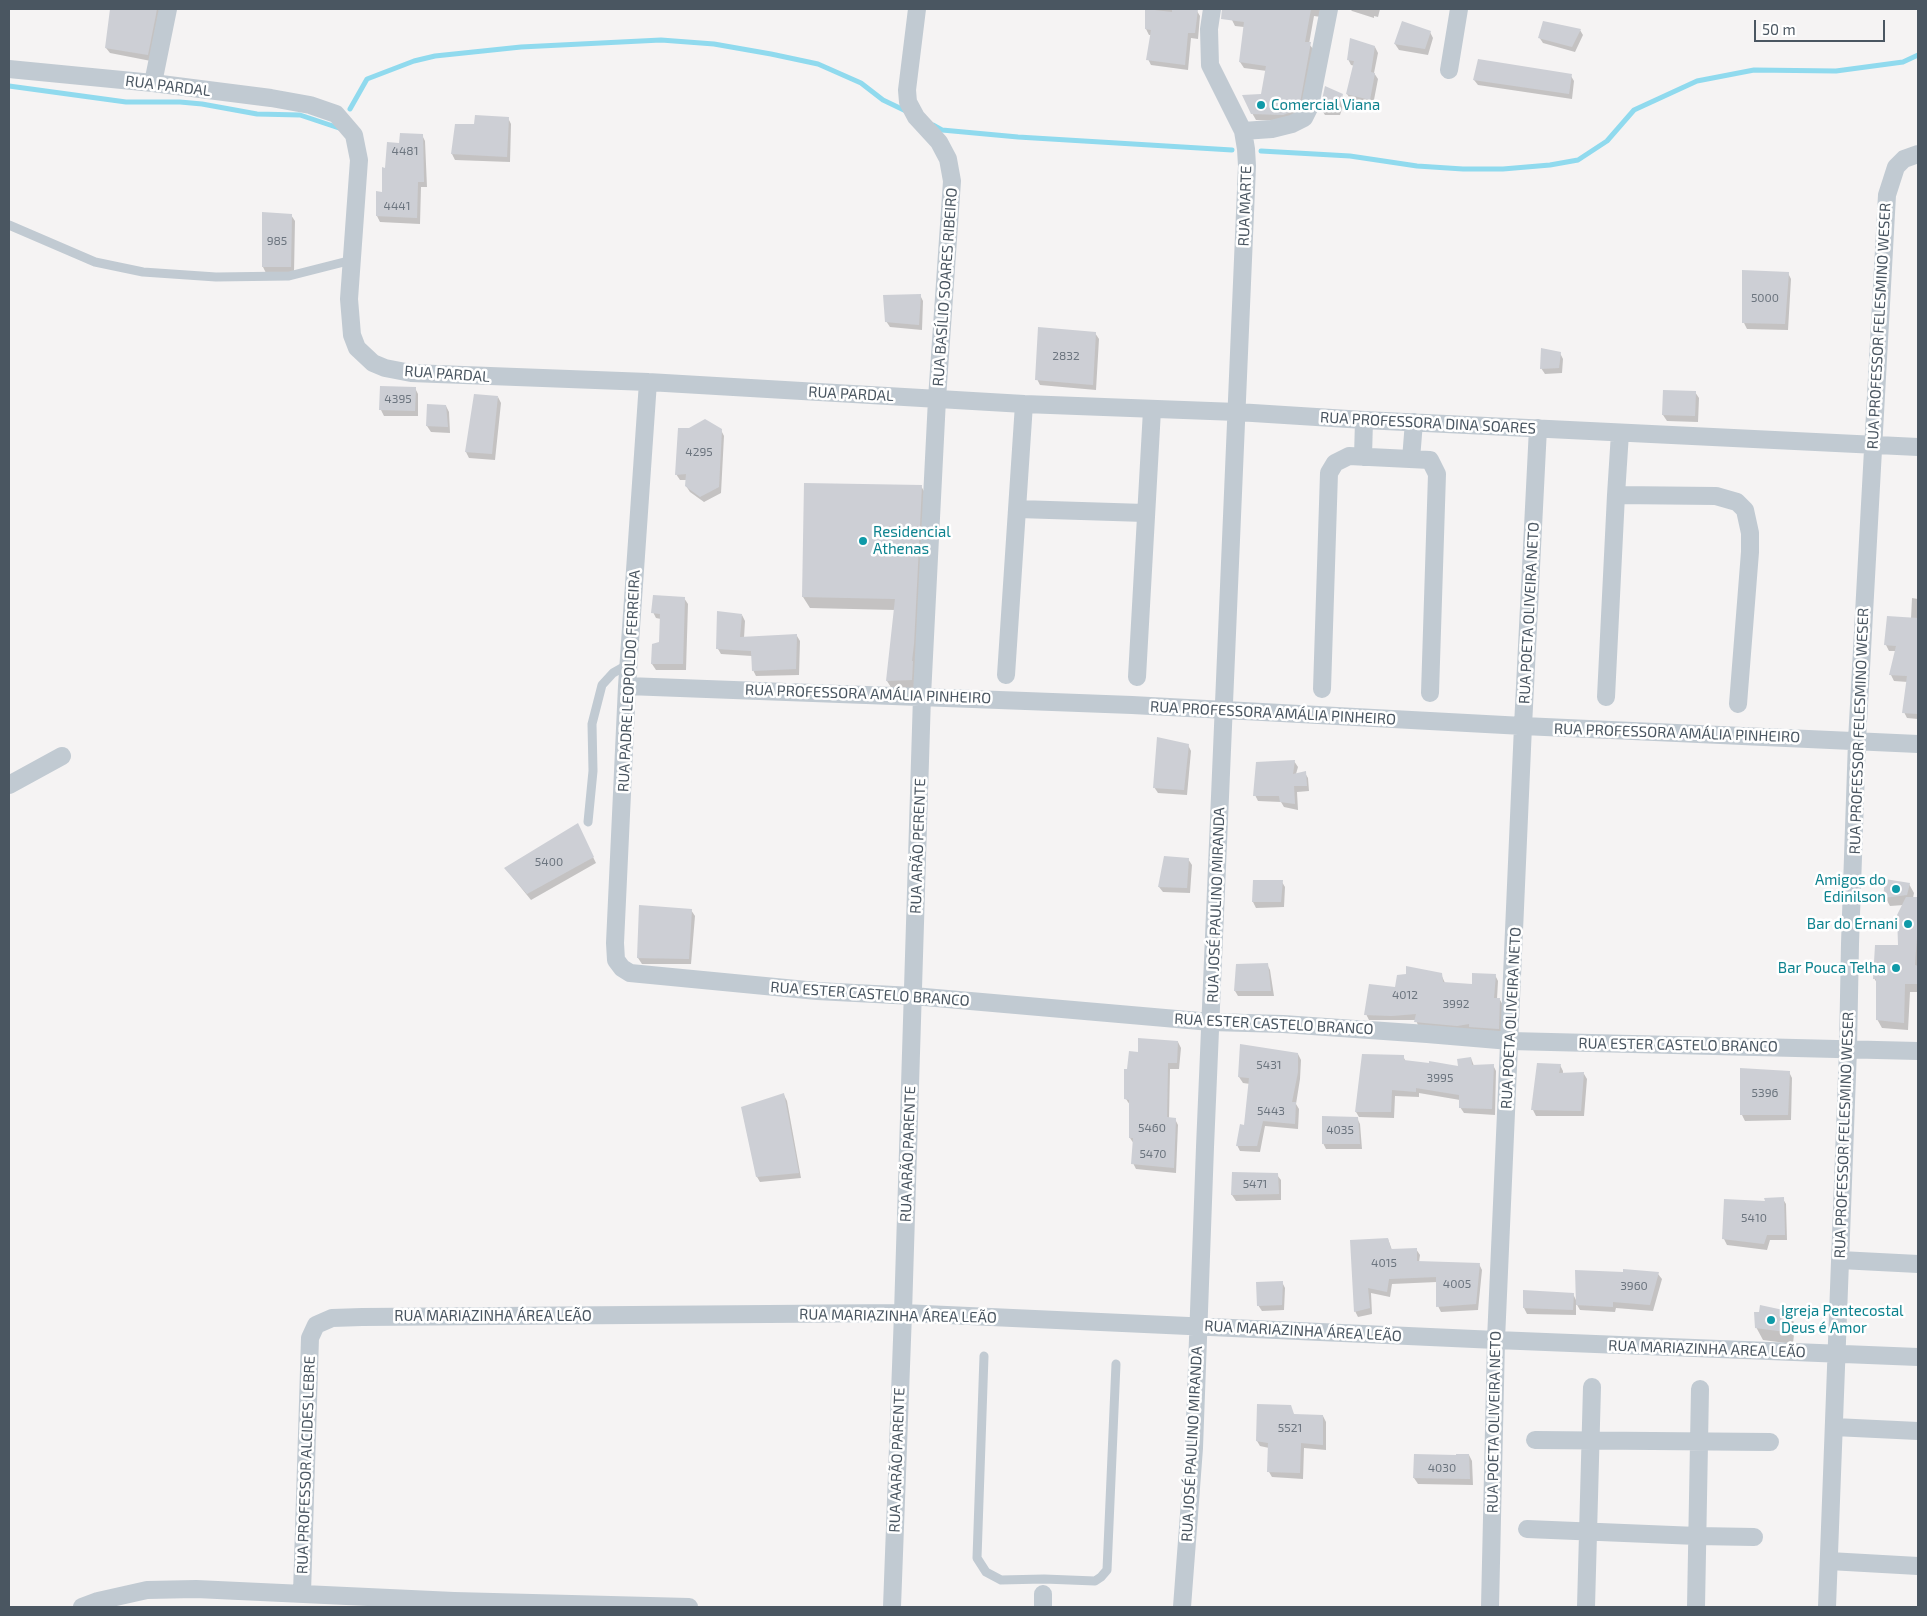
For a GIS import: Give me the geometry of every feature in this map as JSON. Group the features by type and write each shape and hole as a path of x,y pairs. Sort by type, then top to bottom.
{"street":[{"path":"152,83 168,9"},
{"name":"RUA BASÍLIO SOARES RIBEIRO","path":"917,9 907,90 908,102 916,117 940,142 948,159 952,181 937,399"},
{"name":"RUA MARTE","path":"1212,9 1209,38 1210,65 1243,132 1246,149 1237,412"},
{"path":"1243,132 1278,128 1304,118 1310,106 1329,9"},
{"path":"1449,70 1459,9"},
{"name":"RUA PARDAL","path":"9,69 152,83 281,100 310,105 336,114 354,135 359,160 349,299 352,336 357,348 364,356 373,363 386,368 432,375 648,382 937,399"},
{"name":"RUA PROFESSOR FELESMINO WESER","path":"1827,1607 1848,1049 1857,741 1872,446 1887,195 1896,167 1911,157"},
{"name":"RUA PADRE LEOPOLDO FERREIRA","path":"630,973 622,968 616,960 615,943 627,686 648,382"},
{"path":"922,696 937,399"},
{"name":"RUA PROFESSORA DINA SOARES","path":"937,399 1152,410 1237,412 1918,448"},
{"path":"1006,674 1024,404"},
{"path":"1137,677 1152,410"},
{"name":"RUA JOSÉ PAULINO MIRANDA","path":"1182,1607 1194,1448 1237,412"},
{"path":"1363,457 1364,420"},
{"path":"1411,459 1414,422"},
{"name":"RUA POETA OLIVEIRA NETO","path":"1490,1607 1496,1340 1538,428"},
{"path":"1606,697 1620,432"},
{"path":"1322,689 1329,473 1335,463 1349,456 1430,460 1437,474 1430,693"},
{"path":"1616,495 1716,496 1736,502 1744,510 1750,533 1750,552 1738,704"},
{"path":"1018,509 1145,513"},
{"name":"RUA PROFESSORA AMÁLIA PINHEIRO","path":"627,686 1132,705 1523,726 1918,744"},
{"name":"RUA ARÃO PERENTE","path":"914,996 922,696"},
{"path":"9,785 62,756"},
{"name":"RUA ESTER CASTELO BRANCO","path":"630,973 817,991 914,996 1211,1022 1283,1024 1417,1033 1510,1042 1918,1051"},
{"name":"RUA ARÃO PARENTE","path":"903,1313 914,996"},
{"path":"1840,1260 1918,1264"},
{"name":"RUA MARIAZINHA ÁREA LEÃO","path":"310,1338 316,1325 323,1321 332,1318 362,1316 903,1313 1496,1340"},
{"name":"RUA AARÃO PARENTE","path":"892,1607 903,1313"},
{"name":"RUA PROFESSOR ALCIDES LEBRE","path":"302,1593 310,1338"},
{"name":"RUA MARIAZINHA AREA LEÃO","path":"1496,1340 1918,1357"},
{"path":"1586,1607 1592,1387"},
{"path":"1696,1607 1700,1389"},
{"path":"1834,1427 1918,1431"},
{"path":"1535,1440 1770,1442"},
{"path":"1527,1529 1697,1536 1754,1536"},
{"path":"1829,1561 1918,1566"},
{"path":"82,1607 98,1601 147,1590 196,1590 277,1600 302,1593 454,1601 688,1607"}],"lane":[{"path":"9,225 95,262 143,272 216,277 288,276 352,260"},
{"path":"588,822 594,771 592,724 602,685 612,673 629,664"},
{"path":"984,1356 977,1558 986,1572 1001,1580 1043,1593 1095,1581 1101,1578 1106,1570 1116,1364"}],"building":[{"path":"110,9 157,9 148,55 105,48"},
{"path":"1145,9 1172,12 1172,9 1198,9 1195,33 1188,33 1185,65 1146,60 1151,30 1145,29"},
{"path":"1222,9 1311,9 1305,42 1311,42 1300,103 1296,110 1283,115 1251,114 1242,95 1261,94 1266,66 1239,62 1244,22 1221,19"},
{"path":"1402,21 1431,31 1425,49 1394,44"},
{"path":"1543,21 1581,29 1572,47 1538,38"},
{"path":"1350,38 1375,46 1371,72 1375,73 1370,100 1346,94 1354,61 1347,60"},
{"path":"1478,59 1572,74 1569,94 1473,80"},
{"path":"1325,86 1343,94 1337,110 1320,109"},
{"path":"475,115 509,117 507,157 451,154 455,124 474,124"},
{"path":"400,133 423,134 424,182 418,182 417,218 376,216 376,191 382,192 382,167 385,168 387,142 399,143"},
{"path":"262,212 292,214 291,267 262,267"},
{"path":"1742,270 1789,272 1785,324 1742,323"},
{"path":"921,294 919,325 885,322 883,295"},
{"path":"1038,327 1096,332 1093,385 1035,380"},
{"path":"1541,348 1561,352 1559,368 1540,369"},
{"path":"380,386 416,387 415,411 379,410"},
{"path":"1663,390 1696,391 1695,416 1662,415"},
{"path":"474,394 498,396 492,454 465,452"},
{"path":"427,404 446,405 448,427 426,426"},
{"path":"705,419 722,429 719,487 700,497 685,486 686,474 675,475 678,428 689,428"},
{"name":"Residencial Athenas","path":"804,483 922,485 912,680 886,681 895,599 802,597"},
{"path":"653,595 685,597 683,664 651,664 652,644 659,642 660,614 651,613"},
{"path":"717,611 742,614 740,637 797,634 796,669 752,671 751,651 716,649"},
{"path":"1887,616 1918,618 1918,714 1902,713 1907,676 1889,675 1896,646 1884,645"},
{"path":"1157,737 1189,744 1184,790 1153,788"},
{"path":"1295,760 1293,774 1306,771 1307,786 1294,786 1295,804 1280,802 1279,796 1253,796 1256,762"},
{"path":"578,823 594,857 527,894 504,868"},
{"path":"1164,856 1189,858 1187,888 1158,887"},
{"name":"Amigos do Edinilson","path":"1885,879 1910,883 1907,895 1883,898"},
{"path":"1253,880 1283,880 1281,902 1252,902"},
{"path":"1906,897 1918,897 1918,936 1915,965 1918,966 1918,984 1905,984 1904,1023 1876,1020 1876,979 1873,979 1875,945 1898,945 1897,915"},
{"path":"639,905 692,909 689,959 637,958"},
{"path":"1268,963 1271,991 1234,991 1236,964"},
{"path":"1406,966 1442,973 1443,982 1472,984 1472,973 1496,974 1494,998 1500,998 1499,1029 1469,1027 1469,1024 1457,1026 1414,1022 1416,1014 1392,1016 1364,1015 1369,984 1395,987 1397,975 1406,974"},
{"path":"1138,1038 1178,1041 1177,1063 1168,1063 1167,1117 1176,1118 1174,1168 1131,1164 1133,1138 1129,1138 1129,1100 1124,1099 1124,1069 1127,1069 1129,1051 1138,1052"},
{"path":"1240,1044 1298,1053 1298,1072 1292,1102 1296,1102 1295,1124 1263,1121 1257,1146 1236,1146 1240,1124 1244,1125 1249,1078 1238,1077"},
{"path":"1362,1054 1404,1055 1404,1060 1429,1063 1429,1061 1458,1066 1457,1059 1471,1057 1472,1065 1494,1064 1492,1109 1459,1108 1459,1095 1416,1088 1416,1092 1392,1090 1391,1112 1355,1112"},
{"path":"1537,1063 1561,1064 1559,1073 1584,1072 1581,1111 1531,1110"},
{"path":"1740,1068 1790,1071 1788,1115 1740,1115"},
{"path":"784,1093 799,1173 756,1177 741,1107"},
{"path":"1322,1116 1358,1117 1360,1144 1322,1144"},
{"path":"1232,1172 1278,1173 1279,1194 1231,1195"},
{"path":"1784,1197 1785,1235 1767,1235 1764,1244 1722,1239 1724,1199 1765,1201 1764,1198"},
{"path":"1388,1238 1391,1249 1417,1248 1417,1261 1480,1263 1476,1304 1436,1307 1436,1277 1389,1279 1387,1292 1368,1288 1370,1308 1354,1312 1350,1240"},
{"path":"1623,1269 1659,1272 1650,1305 1613,1302 1613,1307 1576,1305 1575,1270 1623,1272"},
{"path":"1283,1281 1282,1305 1257,1306 1256,1282"},
{"path":"1523,1290 1574,1293 1573,1310 1523,1308"},
{"name":"Igreja Pentecostal Deus é Amor","path":"1760,1305 1788,1311 1786,1332 1755,1328 1754,1312 1759,1312"},
{"path":"1257,1404 1291,1405 1294,1414 1323,1415 1323,1445 1301,1443 1300,1473 1267,1472 1268,1443 1256,1441"},
{"path":"1414,1454 1469,1454 1470,1479 1413,1478"}],"waterway":[{"path":"350,109 367,79 414,61 435,56 521,47 661,40 714,44 818,64 861,83 883,100 908,112"},
{"path":"1261,151 1350,156 1417,166 1463,169 1503,169 1550,165 1578,160 1607,141 1634,110 1697,81 1754,70 1836,71 1903,62 1918,55"},
{"path":"9,86 126,102 180,102 257,114 300,115 339,128"},
{"path":"933,125 942,130 1018,137 1232,150"}],"place":[{"name":"Comercial Viana","path":"1261,105"},
{"name":"Residencial Athenas","path":"863,541"},
{"name":"Amigos do Edinilson","path":"1896,889"},
{"name":"Bar do Ernani","path":"1908,924"},
{"name":"Bar Pouca Telha","path":"1896,968"},
{"name":"Igreja Pentecostal Deus é Amor","path":"1771,1320"}]}
